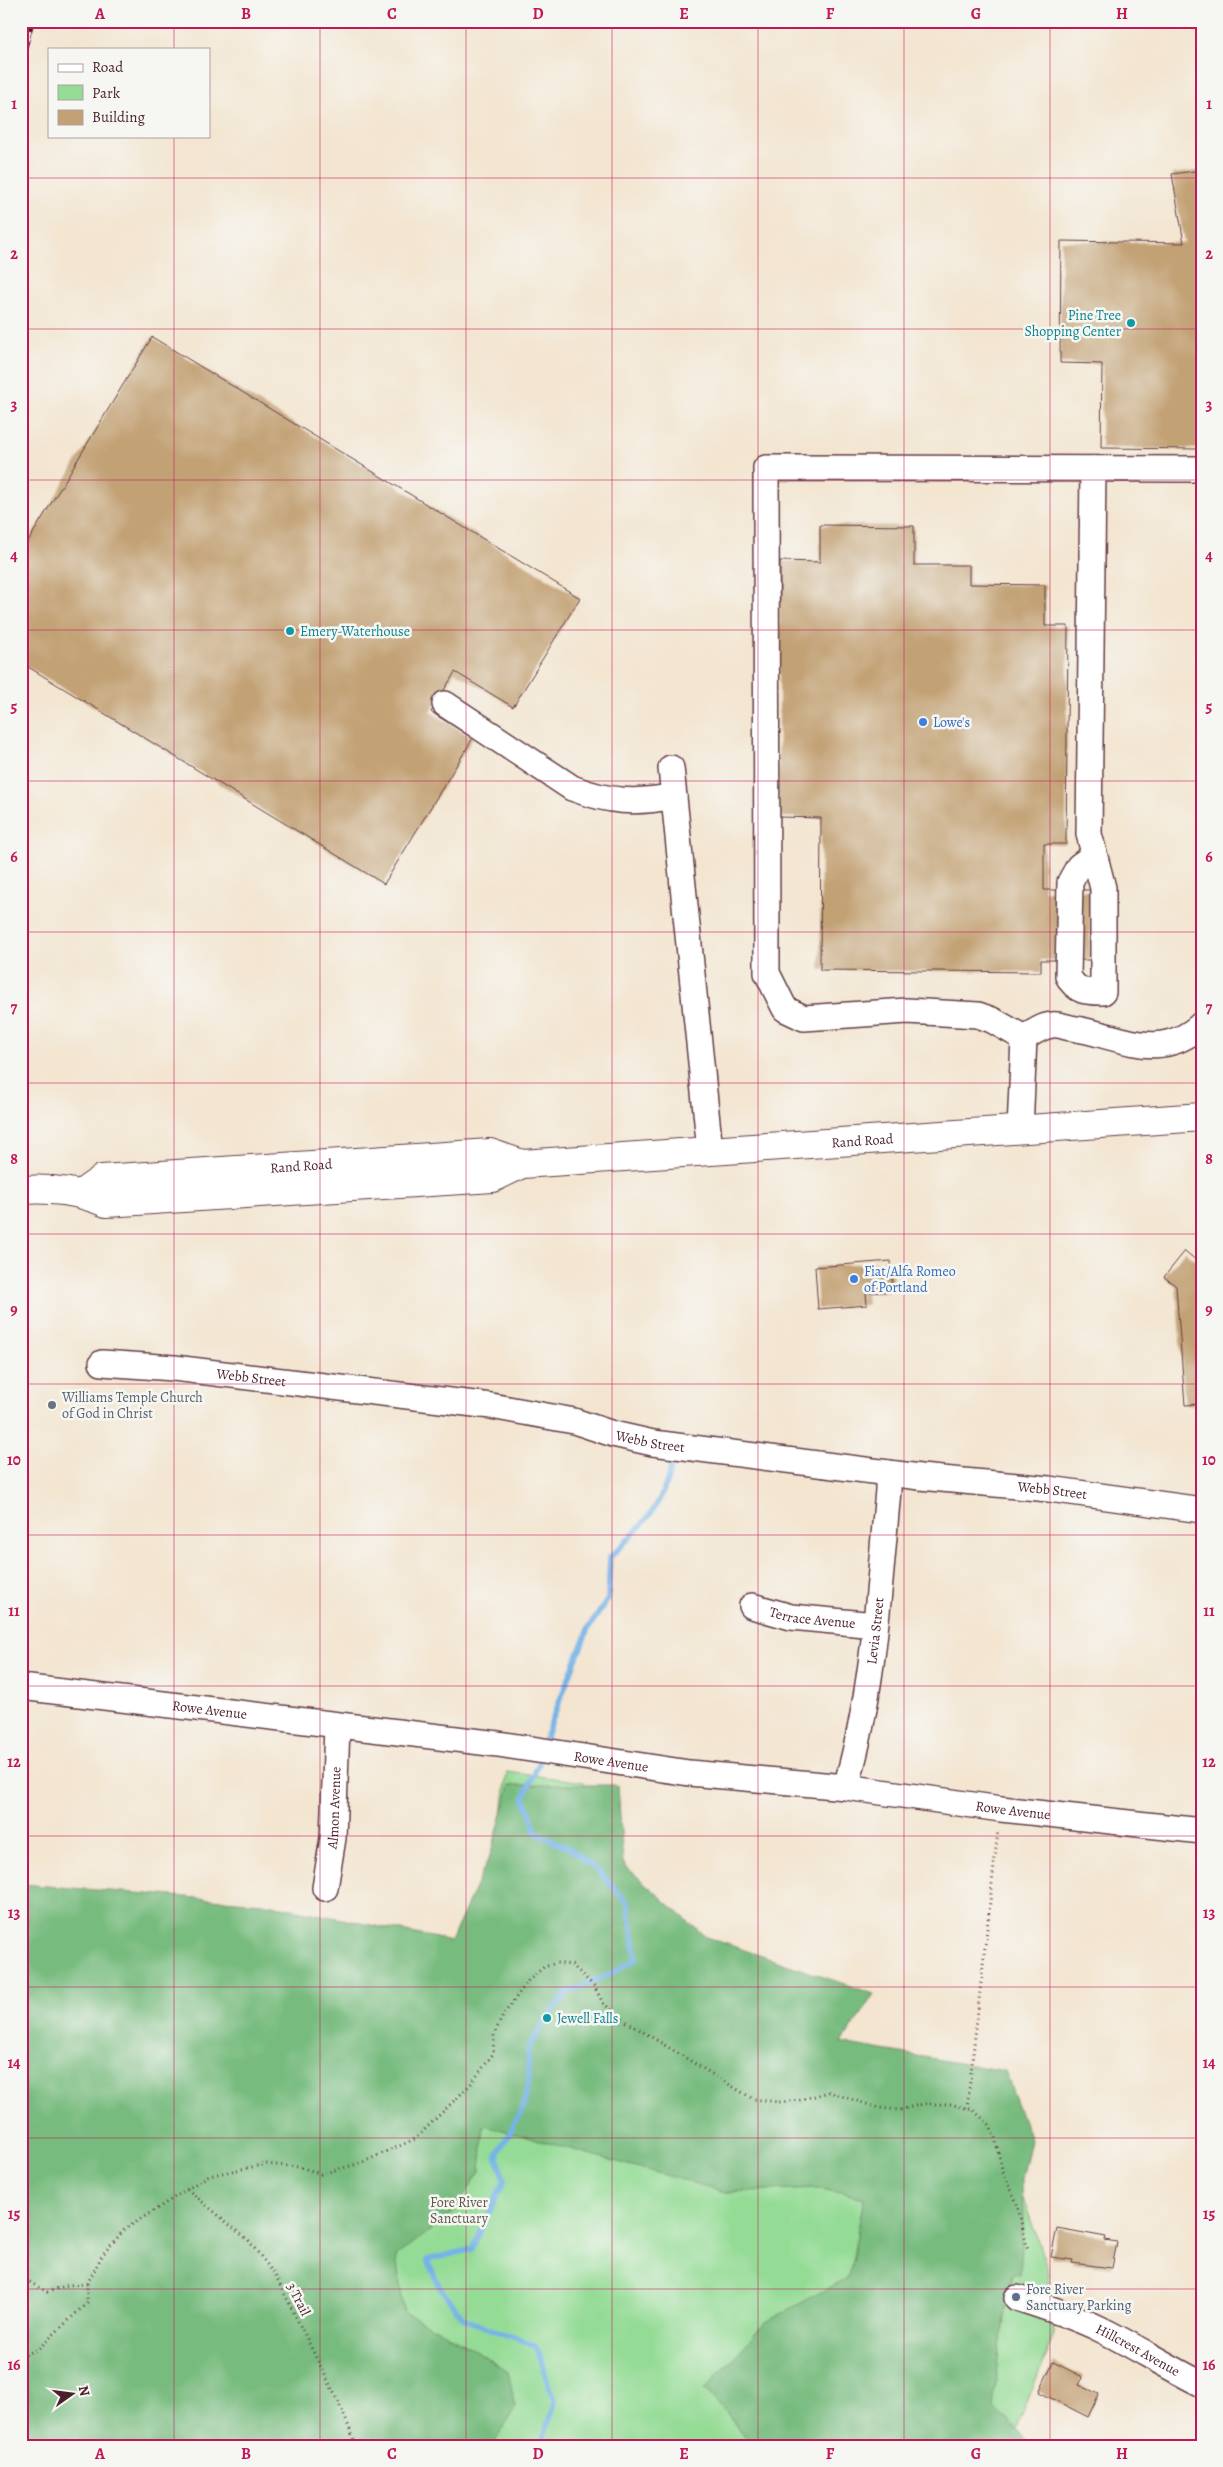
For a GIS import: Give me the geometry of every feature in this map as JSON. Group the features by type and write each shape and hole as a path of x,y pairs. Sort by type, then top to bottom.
{"main road":[{"name":"Rand Road","path":"21,1190 49,1188 82,1193 102,1179 470,1154 490,1153 522,1164 1202,1117"}],"street":[{"path":"1024,1038 992,1020 978,1015 907,1011 804,1018 785,1009 776,994 767,973 766,468 1202,469"},
{"path":"1093,469 1089,834 1103,888 1103,992 1084,992 1074,986 1068,976 1070,882 1079,866 1094,855"},
{"path":"445,704 572,788 595,797 618,801 646,802 674,796"},
{"path":"671,768 710,1151"},
{"path":"1024,1038 1035,1031 1052,1025 1097,1032 1132,1044 1163,1046 1190,1035 1202,1024"},
{"path":"1020,1130 1024,1038"},
{"name":"Webb Street","path":"102,1363 174,1368 491,1406 574,1421 613,1434 653,1443 888,1472 1049,1489 1202,1510"},
{"name":"Levia Street","path":"846,1787 857,1748 871,1666 888,1490 888,1472"},
{"name":"Terrace Avenue","path":"752,1606 791,1617 875,1625"},
{"name":"Rowe Avenue","path":"21,1687 498,1744 689,1773 846,1787 1001,1809 1202,1831"},
{"name":"Almon Avenue","path":"325,1888 333,1830 337,1726"},
{"name":"Hillcrest Avenue","path":"1017,2298 1066,2314 1101,2329 1164,2366 1202,2384"}],"path":[{"path":"967,2108 1001,1809"},
{"path":"21,2356 37,2350 87,2303 88,2284 102,2254 125,2229 208,2176 266,2164 300,2167 321,2174 361,2163 415,2139 470,2085 493,2054 494,2034 504,2014 528,1981 544,1967 556,1963 572,1965 594,1986 603,2003 622,2019 753,2099 779,2102 800,2100 829,2092 878,2108 900,2110 923,2104 950,2104 967,2108 979,2114 990,2125 1002,2168 1017,2203 1028,2251"},
{"name":"3 Trail","path":"187,2189 249,2241 275,2276 337,2399 357,2446"},
{"path":"21,2277 47,2292 68,2285 88,2284"}],"green space":[{"name":"Fore River Sanctuary","path":"507,1772 584,1782 574,1858 625,1864 611,1982 986,2090 1049,2273 1054,2334 1010,2446 21,2446 483,1976"},
{"name":"Fore River Sanctuary","path":"510,1785 618,1785 623,1864 706,1937 874,1994 842,2043 1005,2071 1031,2140 1022,2178 1023,2229 1020,2275 1012,2274 1004,2317 993,2407 1035,2446 754,2446 705,2389 766,2322 849,2277 864,2198 817,2188 726,2192 484,2125 480,2171 452,2214 396,2256 404,2312 474,2349 508,2372 516,2406 492,2446 21,2446 21,1884 262,1903 451,1941 491,1853"}],"building":[{"name":"Pine Tree Shopping Center","path":"1202,170 1200,449 1101,448 1102,364 1060,363 1061,241 1184,243 1172,174"},
{"name":"Emery-Waterhouse","path":"152,337 580,598 513,707 455,672 431,712 473,738 384,884 25,665 21,671 21,553"},
{"name":"Lowe's","path":"820,525 914,526 914,565 969,565 969,584 1045,585 1045,626 1068,626 1066,844 1044,844 1044,890 1090,890 1090,960 1041,960 1041,972 820,970 821,818 778,817 780,561 820,562"},
{"path":"1185,1251 1198,1262 1202,1262 1202,1404 1185,1405 1176,1286 1164,1277"},
{"name":"Fiat/Alfa Romeo of Portland","path":"891,1261 893,1291 866,1293 867,1305 818,1309 815,1267"},
{"path":"21,1277 27,1278 23,1325 21,1325"},
{"path":"1057,2228 1106,2237 1105,2240 1117,2242 1112,2268 1072,2263 1073,2260 1051,2257"},
{"path":"1053,2362 1083,2377 1079,2385 1099,2394 1088,2417 1039,2392"}],"waterway":[{"path":"545,1738 588,1629 608,1599 610,1557 631,1537 656,1506 667,1481 671,1466"},
{"path":"540,1761 524,1797 537,1834 569,1848 598,1871 628,1903 636,1959 612,1973 567,1993 547,2018 528,2048 529,2081 523,2108 497,2155 504,2181 472,2249 427,2260 441,2289 464,2319 535,2345 555,2403 541,2446"}],"railway":[{"path":"21,62 32,21"}],"place":[{"name":"Pine Tree Shopping Center","path":"1131,323"},
{"name":"Emery-Waterhouse","path":"290,631"},
{"name":"Lowe's","path":"923,722"},
{"name":"Fiat/Alfa Romeo of Portland","path":"854,1279"},
{"name":"Williams Temple Church of God in Christ","path":"52,1405"},
{"name":"Jewell Falls","path":"547,2018"},
{"name":"Fore River Sanctuary Parking","path":"1016,2297"}]}
